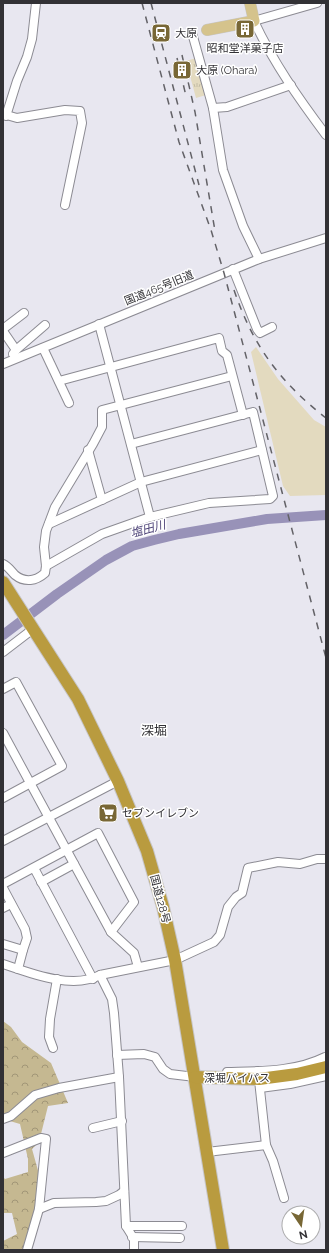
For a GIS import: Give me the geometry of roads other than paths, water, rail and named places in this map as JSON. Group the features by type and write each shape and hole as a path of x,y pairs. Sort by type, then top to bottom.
{"highway":[{"name":"国道128号","path":"3,582 78,699 118,781 147,851 163,907 175,960 223,1250"},
{"name":"深堀バイパス","path":"195,1077 259,1080 297,1074 326,1062"}],"main road":[{"path":"207,30 254,20 250,3"}],"street":[{"path":"36,3 32,39 27,57 5,115 17,118 65,110 80,111 82,123 65,205"},
{"path":"317,3 254,20 263,39 291,85 326,135"},
{"path":"192,33 213,108 223,170 243,226 259,259"},
{"path":"213,108 226,107 291,85"},
{"name":"国道465号旧道","path":"7,362 233,269 259,259 326,238"},
{"path":"233,269 257,329 260,333 272,327"},
{"path":"16,350 3,330 21,317"},
{"path":"99,324 150,517"},
{"path":"7,362 16,350 45,325"},
{"path":"59,381 219,338 222,352 227,355 243,414"},
{"path":"43,348 69,403"},
{"path":"3,564 6,565 16,576 29,581 40,578 45,573 46,566 44,547 46,531 55,507 102,427 102,410 232,376"},
{"path":"46,566 102,534 150,517 209,503 270,499 273,496 253,412 131,444"},
{"path":"88,450 102,500"},
{"path":"49,524 141,482 262,450"},
{"path":"3,652 33,628"},
{"path":"3,689 16,682 62,766 3,798"},
{"path":"3,733 111,932 134,953 138,967"},
{"path":"3,841 118,781"},
{"path":"3,884 98,833 134,902 111,932"},
{"path":"3,964 57,979 80,981 175,960 214,942 220,935 228,907 236,897 242,893 248,868 278,862 300,864 326,859"},
{"path":"41,882 74,864"},
{"path":"34,868 96,977 112,999 122,1121 126,1226 135,1242 134,1250"},
{"path":"3,888 25,929 27,938 18,969"},
{"path":"3,908 11,904"},
{"path":"3,944 23,950"},
{"path":"53,1048 49,1037 50,1019 57,979"},
{"path":"117,1055 144,1054 155,1057 163,1069 170,1074 195,1077"},
{"path":"284,1198 273,1161 266,1145 259,1080 290,1084 326,1076"},
{"path":"3,1119 11,1116 35,1095 59,1088 119,1077"},
{"path":"93,1128 122,1121"},
{"path":"3,1152 41,1138 46,1140 39,1209 27,1250"},
{"path":"207,1152 266,1145"},
{"path":"39,1209 54,1202 106,1201 124,1191"},
{"path":"126,1226 182,1226"},
{"path":"132,1237 180,1238"}],"waterway":[{"name":"塩田川","path":"3,635 57,594 106,560 132,546 179,534 267,519 326,515"}],"railway":[{"path":"142,3 179,142 211,230 224,273 326,658"},
{"path":"151,3 199,185"},
{"path":"182,55 195,112 215,231"},
{"path":"177,58 186,96"},
{"path":"234,290 250,329 270,362 295,391 326,418"}],"place":[{"name":"昭和堂洋菓子店","path":"245,29"},
{"name":"大原","path":"161,33"},
{"name":"大原 (Ohara)","path":"182,70"},
{"name":"セブンイレブン","path":"108,813"}],"district":[{"name":"深堀","path":"154,730"}]}
